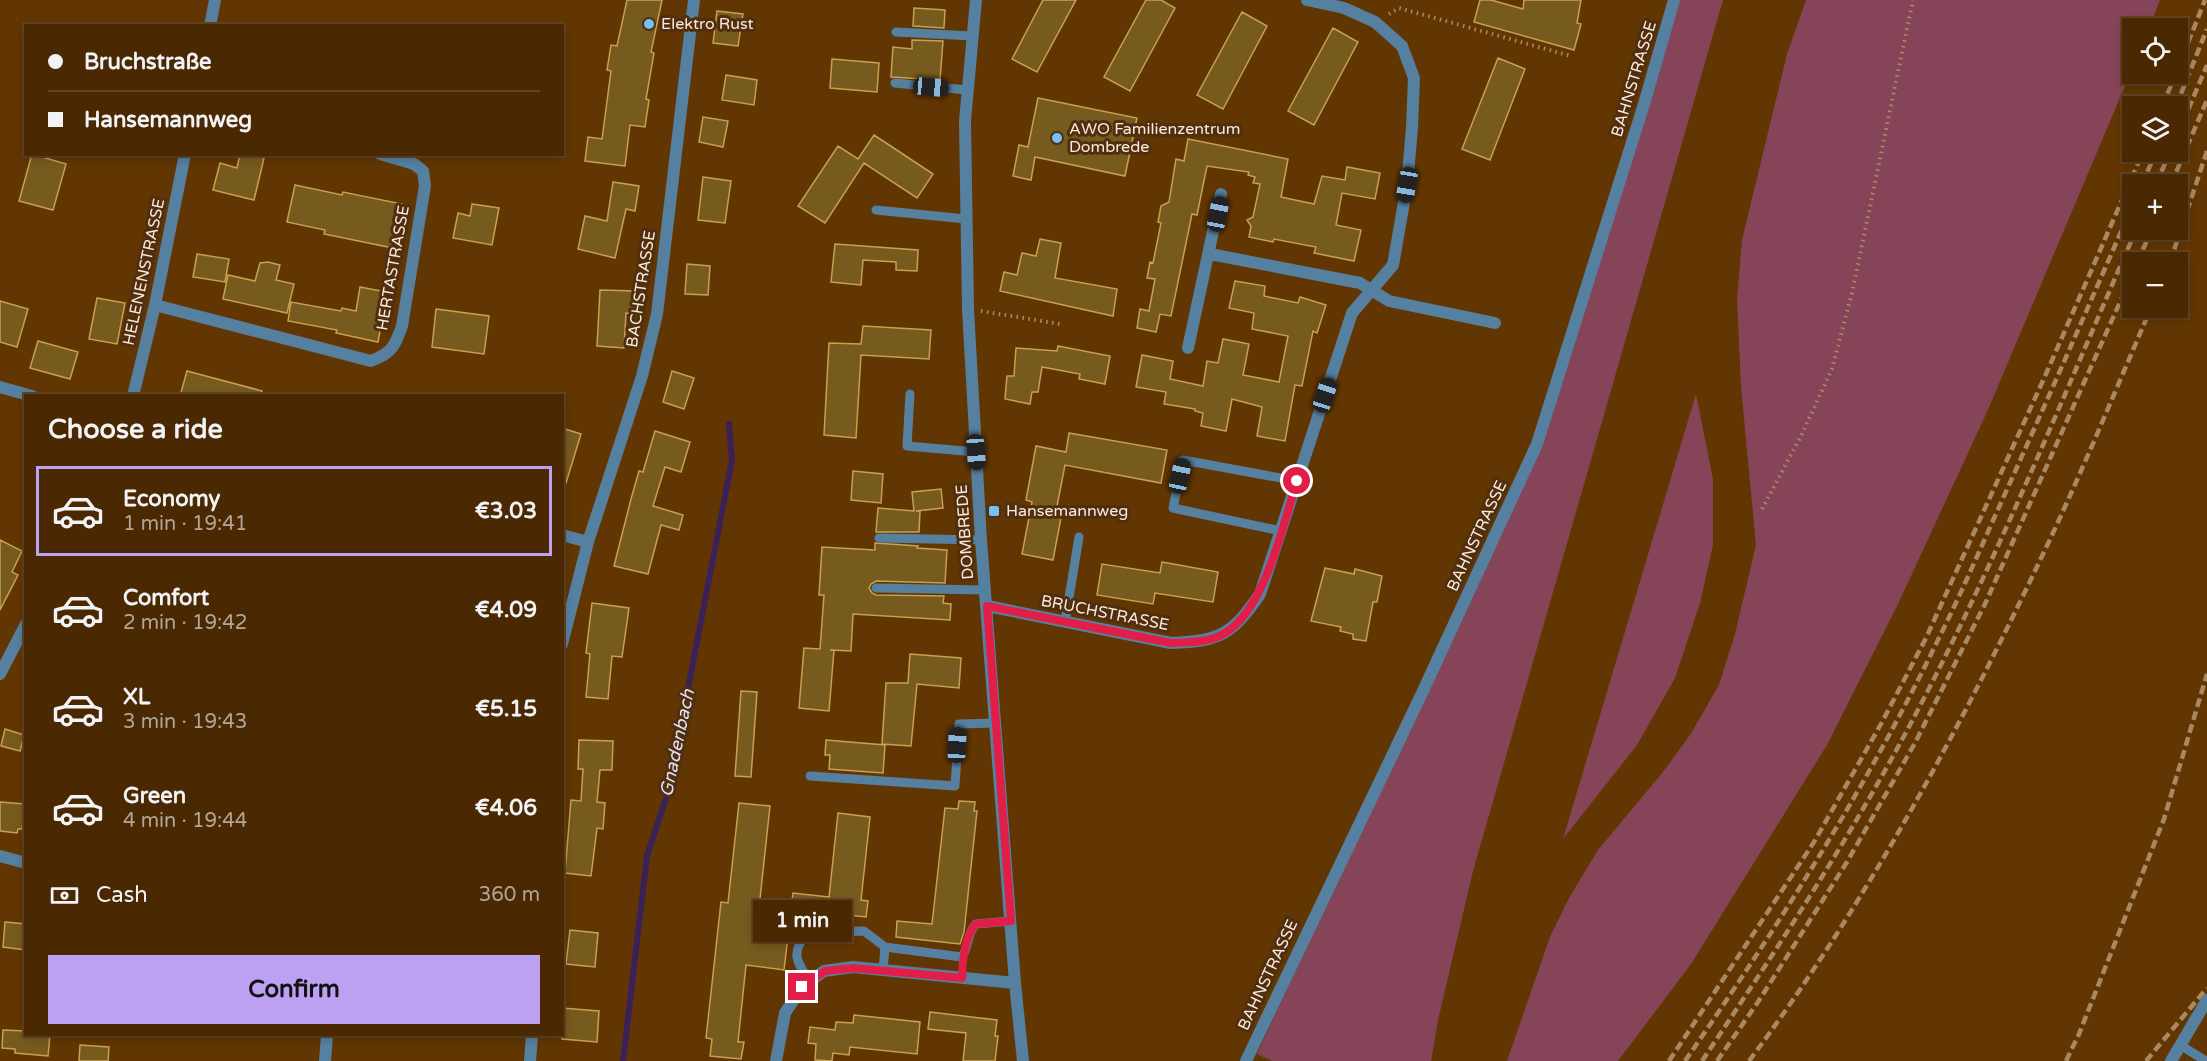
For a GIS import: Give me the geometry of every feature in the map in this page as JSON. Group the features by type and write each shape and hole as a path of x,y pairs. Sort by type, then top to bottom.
{"street":[{"path":"210,24 215,0"},
{"name":"BACHSTRASSE","path":"564,636 588,542 642,376 657,314 694,0"},
{"name":"DOMBREDE","path":"976,0 964,122 968,309 981,540 1023,1061"},
{"name":"BRUCHSTRASSE","path":"987,606 1171,643 1200,642 1224,634 1244,618 1260,594 1352,314 1393,265 1407,185 1414,78 1402,46 1375,22 1346,4 1307,0"},
{"name":"BAHNSTRASSE","path":"1246,1061 1538,444 1641,116 1674,0"},
{"name":"HELENENSTRASSE","path":"133,394 155,305 185,156"},
{"name":"HERTASTRASSE","path":"155,305 371,361 386,356 396,343 402,326 425,186 423,171 414,164 387,156"},
{"path":"1188,348 1210,254 1221,194"},
{"path":"1210,254 1360,283 1389,301 1495,323"},
{"path":"0,387 25,394"},
{"path":"564,536 588,542"},
{"path":"0,674 24,628"},
{"path":"0,856 24,862"},
{"path":"776,1061 785,1013 802,987 825,971 853,968 1015,983"},
{"path":"2171,1061 2207,1000"},
{"path":"325,1061 327,1036"},
{"path":"530,1061 532,1036"}],"lane":[{"path":"896,32 972,36"},
{"path":"895,83 967,90"},
{"path":"876,210 966,219"},
{"path":"910,394 907,446 976,452"},
{"path":"1281,531 1173,508 1183,460 1297,481"},
{"path":"1065,622 1079,537"},
{"path":"879,538 981,540"},
{"path":"876,588 985,590"},
{"path":"810,776 955,786 959,724 995,723"},
{"path":"962,978 962,957 970,930 976,924 1011,921"},
{"path":"810,982 796,955 798,943 808,932 864,931 885,947 962,957"},
{"path":"883,970 885,947"},
{"path":"2180,1045 2206,1061"}],"path":[{"path":"1762,509 1802,436 1832,369 1852,293 1913,0"},
{"path":"1375,22 1399,8 1571,56"},
{"path":"968,309 1060,324"}],"shaded area":[{"path":"1679,0 1723,0 1473,871 1438,1020 1431,1061 1272,1061 1257,1054 1537,444"},
{"path":"1806,0 2160,0 2153,18 2122,18 2122,84 2126,84 1987,412 1898,604 1827,745 1691,964 1618,1061 1507,1061 1550,937 1569,898 1598,850 1663,772 1690,735 1719,685 1735,634 1756,545 1741,387 1737,299 1742,240 1787,54"},
{"path":"1696,394 1713,479 1713,545 1700,603 1675,678 1637,745 1563,839"}],"building":[{"path":"627,0 662,0 651,52 654,53 646,99 649,100 645,127 630,125 625,166 585,161 588,137 602,139 611,71 607,70 611,45 617,46"},
{"path":"1043,0 1076,0 1037,72 1012,59"},
{"path":"1146,0 1161,0 1175,8 1130,91 1104,77"},
{"path":"1480,0 1491,0 1523,9 1524,0 1581,0 1577,23 1581,24 1574,50 1474,22"},
{"path":"914,8 945,10 944,28 913,26"},
{"path":"717,11 743,14 738,46 713,43"},
{"path":"1242,12 1267,26 1223,109 1197,95"},
{"path":"1333,28 1358,42 1314,125 1288,111"},
{"path":"912,40 943,41 940,80 891,77 893,47 912,49"},
{"path":"1498,58 1525,69 1490,160 1462,149"},
{"path":"832,59 879,63 877,92 830,88"},
{"path":"726,75 757,80 754,105 722,100"},
{"path":"1038,98 1137,118 1125,176 1035,157 1031,180 1013,176 1019,145 1028,147"},
{"path":"703,117 728,121 723,147 699,142"},
{"path":"874,135 933,174 917,198 864,163 825,223 798,206 838,146 858,159"},
{"path":"1188,139 1288,159 1281,197 1314,204 1322,176 1345,180 1347,167 1380,173 1375,199 1342,193 1336,225 1361,230 1354,261 1314,253 1316,247 1249,237 1251,226 1247,220 1253,217 1260,184 1253,183 1255,177 1248,175 1249,172 1207,166 1197,215 1192,214 1171,316 1160,314 1156,332 1137,328 1140,309 1149,311 1155,279 1147,278 1150,262 1153,263 1161,223 1158,222 1161,206 1169,202 1176,159 1184,161"},
{"path":"31,156 66,164 53,210 19,201"},
{"path":"240,156 264,158 254,200 213,190 220,163 237,168"},
{"path":"703,177 731,181 725,223 698,220"},
{"path":"613,182 639,186 635,211 626,209 615,258 578,249 585,216 607,221"},
{"path":"295,185 402,204 393,248 324,234 325,230 287,222"},
{"path":"472,204 499,208 492,245 453,238 458,213 470,216"},
{"path":"1040,239 1061,243 1055,278 1117,289 1113,316 1000,291 1004,272 1017,275 1022,253 1036,256"},
{"path":"835,244 918,250 917,271 896,270 896,262 863,260 861,285 831,282"},
{"path":"197,254 229,259 225,282 193,277"},
{"path":"260,263 280,265 276,280 294,284 287,313 223,299 228,275 255,281"},
{"path":"687,264 710,266 708,295 685,294"},
{"path":"1235,281 1265,286 1264,296 1298,303 1300,297 1326,305 1317,333 1313,331 1302,386 1295,385 1285,441 1257,436 1262,407 1232,399 1226,431 1201,426 1203,413 1195,409 1164,404 1166,392 1136,387 1142,355 1173,361 1170,379 1203,386 1207,361 1218,363 1223,339 1249,344 1243,375 1279,382 1288,336 1252,329 1254,313 1229,308"},
{"path":"360,287 387,292 378,342 336,333 337,330 288,321 291,302 341,311 342,308 356,311"},
{"path":"600,290 635,291 634,314 626,313 624,348 597,346"},
{"path":"97,298 125,303 117,344 89,339"},
{"path":"0,301 28,309 17,347 0,342"},
{"path":"436,309 489,316 484,354 432,347"},
{"path":"863,326 931,330 929,359 861,355 856,438 824,435 829,343 861,344"},
{"path":"38,341 78,352 70,379 30,368"},
{"path":"1058,346 1110,356 1105,384 1079,379 1080,374 1042,367 1038,392 1032,392 1030,404 1005,399 1007,376 1014,376 1016,348 1057,351"},
{"path":"187,371 262,391 261,394 181,394"},
{"path":"672,371 694,378 684,409 663,402"},
{"path":"564,429 581,434 566,483 564,482"},
{"path":"655,431 690,442 681,472 665,467 653,506 683,515 679,530 661,525 648,574 614,566 639,471 643,472"},
{"path":"1069,433 1167,450 1161,483 1065,465 1057,506 1063,507 1053,560 1022,554 1032,502 1026,500 1036,446 1066,452"},
{"path":"853,471 883,474 881,503 851,500"},
{"path":"941,489 943,508 916,511 920,511 919,532 876,532 878,508 914,511 912,492"},
{"path":"0,540 22,551 12,572 18,575 0,610"},
{"path":"875,543 947,550 945,583 876,581 869,588 876,595 944,596 943,603 951,604 950,620 853,614 851,651 834,650 829,711 799,708 804,648 820,649 824,595 819,595 822,547 875,550"},
{"path":"1162,562 1218,572 1213,602 1155,593 1153,604 1097,595 1102,564 1160,573"},
{"path":"1325,568 1354,574 1355,569 1382,576 1377,602 1373,602 1366,641 1353,639 1353,634 1340,631 1341,627 1311,621"},
{"path":"592,603 629,608 622,657 612,656 608,699 586,697 590,654 586,653"},
{"path":"910,654 961,658 959,688 917,684 911,746 882,744 886,683 908,683"},
{"path":"741,691 757,692 751,777 735,776"},
{"path":"5,729 24,735 20,751 1,746"},
{"path":"579,740 613,741 612,770 600,770 597,802 605,803 603,829 597,828 591,876 565,873 571,800 581,801 583,769 578,769"},
{"path":"826,740 885,745 883,773 829,769 830,755 825,755"},
{"path":"959,801 975,802 974,811 977,811 964,932 960,944 896,937 897,921 932,924 945,808 958,809"},
{"path":"0,802 24,804 22,829 18,829 17,833 0,831"},
{"path":"739,803 770,806 759,908 791,911 784,970 746,965 738,1042 744,1042 741,1059 710,1056 712,1039 706,1038 721,902 728,903"},
{"path":"838,813 870,817 861,900 868,901 866,917 791,909 793,893 829,897"},
{"path":"5,922 24,924 24,950 3,947"},
{"path":"570,930 598,933 595,967 566,964"},
{"path":"564,1008 599,1011 597,1042 562,1039 564,1036"},
{"path":"930,1012 997,1020 995,1061 963,1061 966,1033 928,1029"},
{"path":"854,1015 920,1022 917,1054 850,1047 849,1055 833,1053 832,1061 815,1060 816,1044 808,1043 810,1027 835,1030 836,1022 853,1023"},
{"path":"3,1030 24,1031 24,1036 50,1036 48,1056 15,1053 15,1049 2,1048"},
{"path":"80,1045 109,1047 108,1061 79,1061"}],"waterway":[{"name":"Gnadenbach","path":"623,1061 647,856 668,792 732,460 729,424"}],"railway":[{"path":"2188,43 2205,0"},
{"path":"2180,96 2207,29"},
{"path":"2188,110 2207,65"},
{"path":"2166,96 2172,84"},
{"path":"2175,174 2207,100"},
{"path":"2173,252 2207,151"},
{"path":"1669,1061 1814,842 1881,724 1926,638 2046,374 2139,162"},
{"path":"2146,174 2152,162"},
{"path":"2160,174 2166,162"},
{"path":"1685,1061 1786,909 1850,805 1909,698 1966,580 2122,229"},
{"path":"1702,1061 1832,861 1904,736 1997,549 2132,240"},
{"path":"2142,252 2147,240"},
{"path":"1717,1061 1758,1002 1847,862 1915,743 1985,604 2122,298"},
{"path":"1749,1061 1792,1002 1832,941 1909,814 1945,749 2044,552 2147,318"},
{"path":"2066,1061 2079,1034 2164,819 2207,674"},
{"path":"2146,1061 2207,988"}],"place":[{"name":"Elektro Rust","path":"649,24"},
{"name":"AWO Familienzentrum Dombrede","path":"1057,138"},
{"name":"Hansemannweg","path":"994,511"}],"route":[{"path":"802,987 825,971 853,968 962,978 962,957 970,930 976,924 1011,921 987,606 1171,643 1200,642 1224,634 1244,618 1260,594 1297,481"}]}
